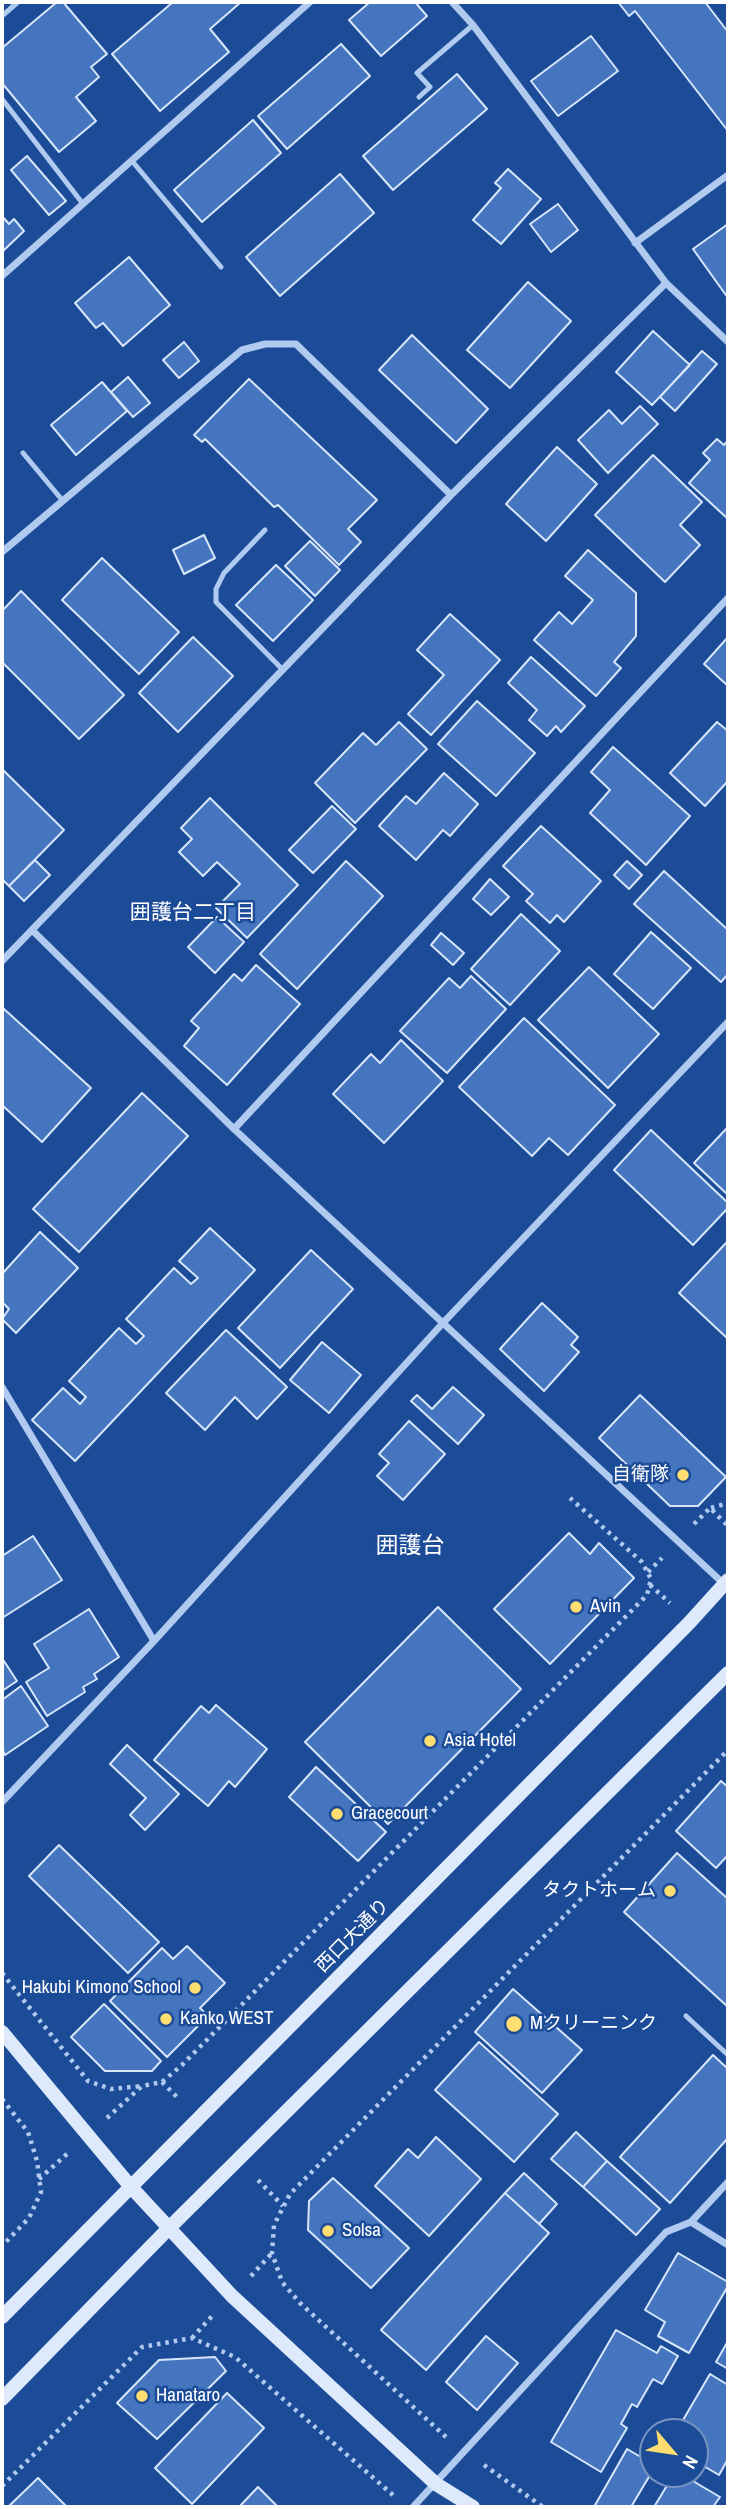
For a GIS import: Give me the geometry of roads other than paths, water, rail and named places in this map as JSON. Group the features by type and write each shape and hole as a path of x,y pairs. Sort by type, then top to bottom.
{"street":[{"path":"2,276 308,2"},
{"path":"452,2 473,25 666,283 728,342"},
{"path":"635,243 728,175"},
{"path":"2,961 452,495 666,283"},
{"path":"2,552 242,350 265,344 296,344 452,495"},
{"path":"234,1129 728,598"},
{"path":"33,931 234,1129 442,1324 727,1584"},
{"path":"2,1802 154,1641 442,1324 728,1022"},
{"path":"2,1387 154,1641"},
{"name":"西口大通り","path":"2,2317 727,1584"},
{"path":"2,2399 168,2229 728,1673"},
{"path":"2,2032 131,2187 232,2295 436,2484 473,2507"},
{"path":"413,2507 666,2232 691,2222 728,2182"},
{"path":"691,2222 728,2245"}],"lane":[{"path":"2,16 18,2"},
{"path":"419,97 430,88 417,73 473,25"},
{"path":"2,99 83,204"},
{"path":"132,161 221,267"},
{"path":"23,453 63,501"},
{"path":"265,530 224,572 216,589 216,602 284,670"},
{"path":"686,2016 728,2055"}],"place":[{"name":"自衛隊","path":"683,1475"},
{"name":"Avin","path":"576,1607"},
{"name":"Asia Hotel","path":"430,1741"},
{"name":"Gracecourt","path":"337,1814"},
{"name":"タクトホーム","path":"670,1891"},
{"name":"Hakubi Kimono School","path":"195,1988"},
{"name":"Kanko WEST","path":"166,2019"},
{"name":"Mクリーニンク","path":"514,2024"},
{"name":"Solsa","path":"328,2231"},
{"name":"Hanataro","path":"142,2396"}],"district":[{"name":"囲護台二丁目","path":"193,913"},
{"name":"囲護台","path":"410,1547"}]}
